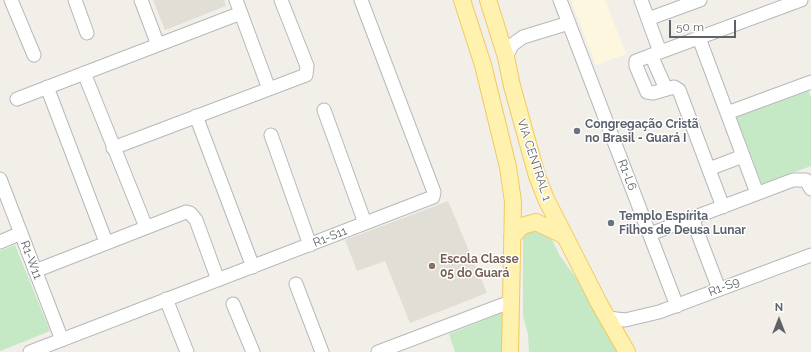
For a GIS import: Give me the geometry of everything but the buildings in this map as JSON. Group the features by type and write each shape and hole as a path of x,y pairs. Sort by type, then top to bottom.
{"main road":[{"name":"VIA CENTRAL 1","path":"462,0 494,104 508,167 513,202 510,352"},
{"name":"VIA CENTRAL 1","path":"488,0 506,57 531,154 546,199 563,235 624,346"},
{"path":"513,202 520,209 529,213 537,212 546,199"},
{"path":"512,237 522,226 536,222 563,235"}],"street":[{"path":"12,0 34,55"},
{"path":"75,0 87,33"},
{"path":"141,0 158,45"},
{"path":"236,0 269,90"},
{"path":"113,148 306,75 307,66 281,0"},
{"name":"R1-S11","path":"30,352 430,199 434,195 361,0"},
{"name":"R1-L6","path":"560,0 677,306"},
{"path":"641,0 648,19 666,89"},
{"path":"648,19 700,0"},
{"path":"723,207 679,90 674,87 653,93 647,92 636,62 638,59 699,38 767,6 801,0"},
{"path":"17,99 241,13"},
{"path":"506,57 512,45 523,37 569,23"},
{"path":"499,32 510,36 523,37"},
{"path":"699,38 757,193"},
{"path":"84,73 146,227"},
{"path":"727,113 811,83"},
{"path":"46,87 106,242"},
{"path":"324,110 365,223"},
{"path":"196,116 253,267"},
{"path":"270,135 310,245"},
{"path":"709,169 743,156"},
{"name":"R1-W11","path":"0,179 62,340"},
{"path":"650,234 798,179 806,180 811,189"},
{"path":"35,271 182,213 190,213 196,220 218,280"},
{"path":"692,218 719,289"},
{"path":"0,242 21,233"},
{"name":"R1-S9","path":"608,318 616,321 637,318 677,306 811,255"},
{"path":"296,284 322,352"},
{"path":"166,299 187,352"},
{"path":"378,352 510,302"},
{"path":"233,304 253,352"},
{"path":"624,346 629,325 637,318"}],"shaded area":[{"path":"153,0 224,0 226,6 165,30"},
{"path":"571,0 605,0 626,54 596,65"},
{"name":"Escola Classe 05 do Guará","path":"448,201 487,293 410,323 385,261 357,271 345,240"}],"green space":[{"path":"808,89 811,98 811,166 762,184 736,116"},
{"path":"529,227 549,234 560,256 576,278 618,352 529,352 528,334 523,316 523,234"},
{"path":"15,245 50,331 0,351 0,251"},
{"path":"507,311 502,352 455,352 449,334"}],"place":[{"name":"Congregação Cristã no Brasil - Guará I","path":"577,131"},
{"name":"Templo Espírita Filhos de Deusa Lunar","path":"611,223"},
{"name":"Escola Classe 05 do Guará","path":"432,266"}]}
